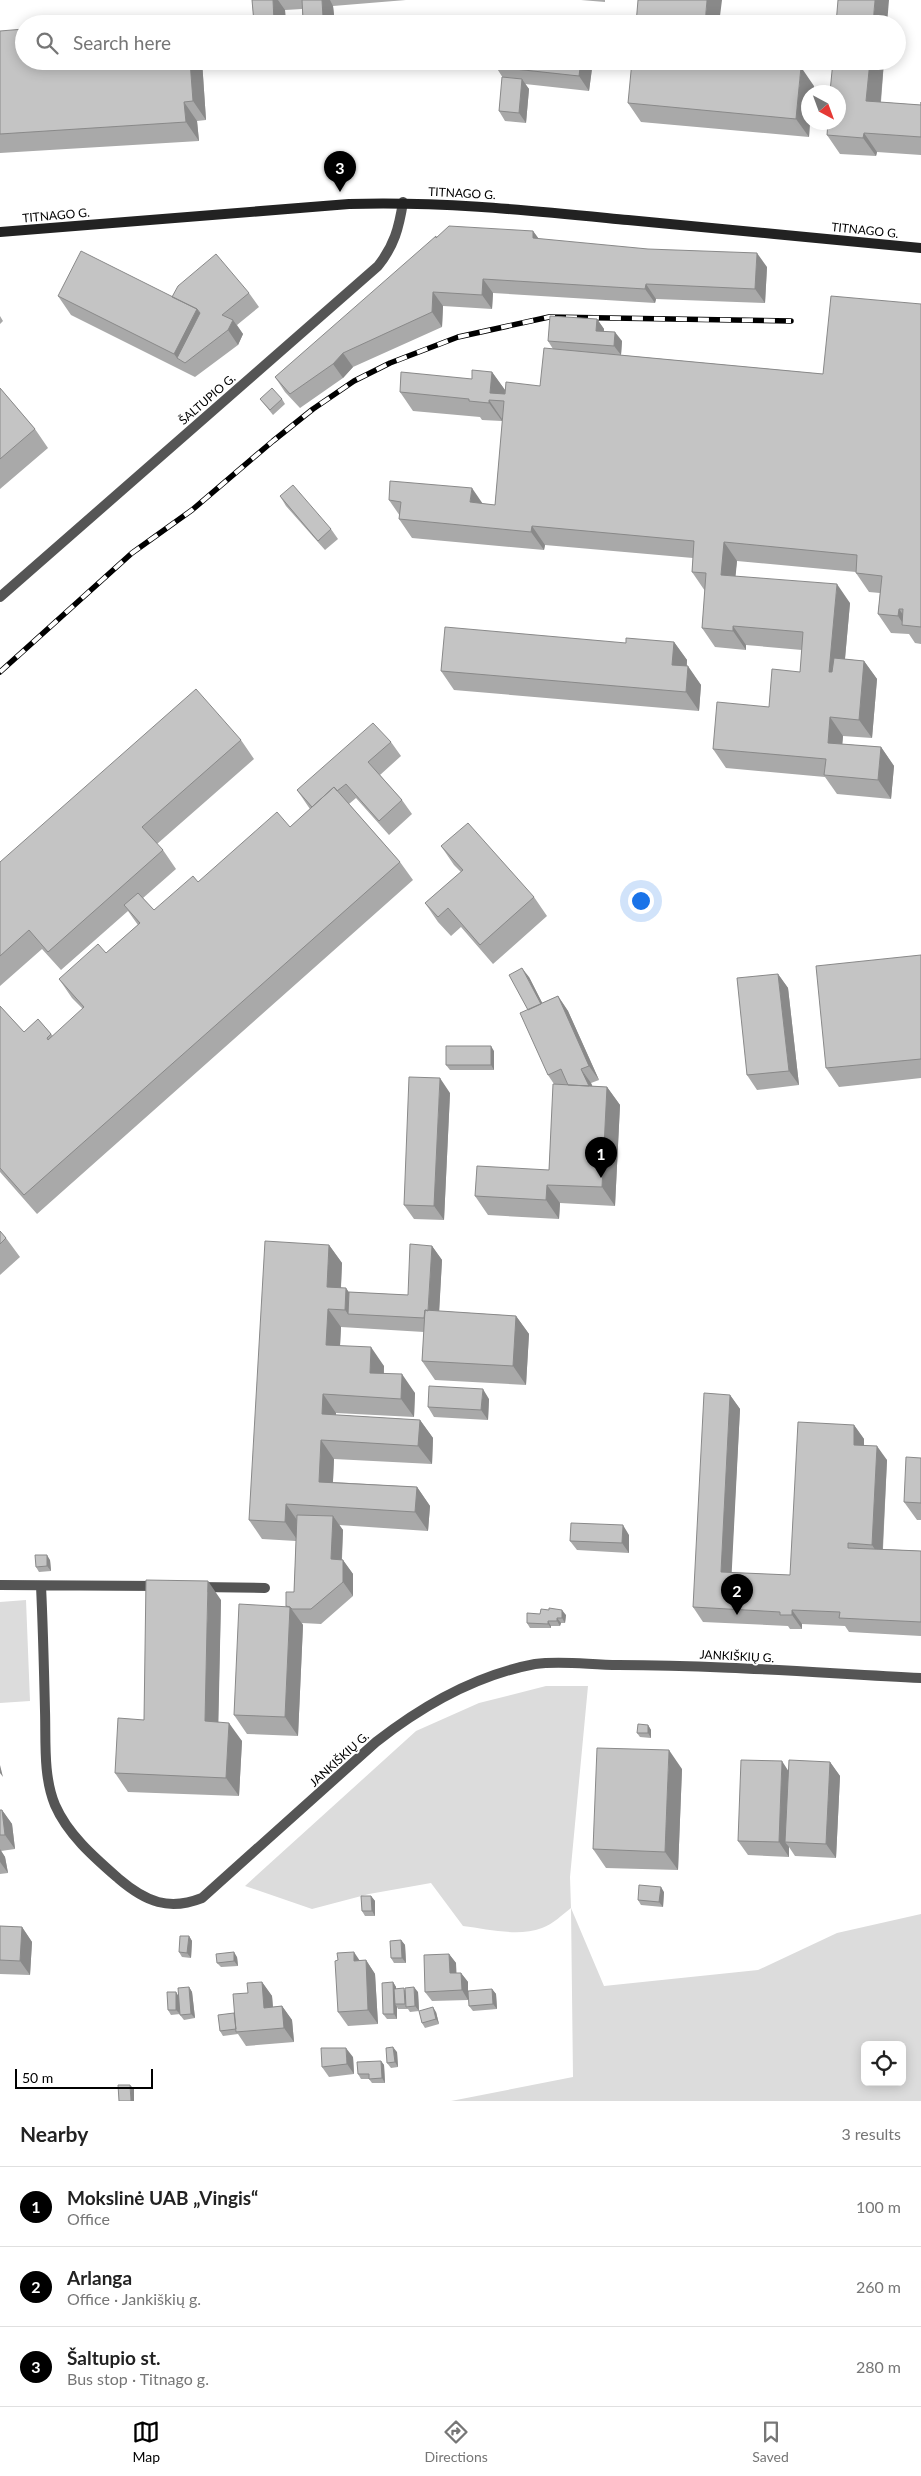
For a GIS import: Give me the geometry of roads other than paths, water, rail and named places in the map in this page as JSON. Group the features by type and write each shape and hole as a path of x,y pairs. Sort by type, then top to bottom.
{"street":[{"name":"TITNAGO G.","path":"0,232 349,204 402,202 533,210 921,248"},
{"name":"ŠALTUPIO G.","path":"0,597 378,266 390,251 397,236 402,202"},
{"path":"0,1585 171,1586"},
{"name":"JANKIŠKIŲ G.","path":"41,1586 48,1780 55,1805 87,1850 125,1884 152,1900 172,1905 186,1904 209,1892 376,1742 405,1719 456,1691 502,1673 535,1664 562,1662 714,1667 921,1678"},
{"path":"190,1587 265,1588"}],"railway":[{"path":"0,672 132,553 192,510 313,409 354,381 390,363 458,337 549,317 791,321"}],"place":[{"name":"Šaltupio st.","path":"340,192"},
{"name":"Mokslinė UAB „Vingis“","path":"601,1178"},
{"name":"Arlanga","path":"737,1615"}]}
